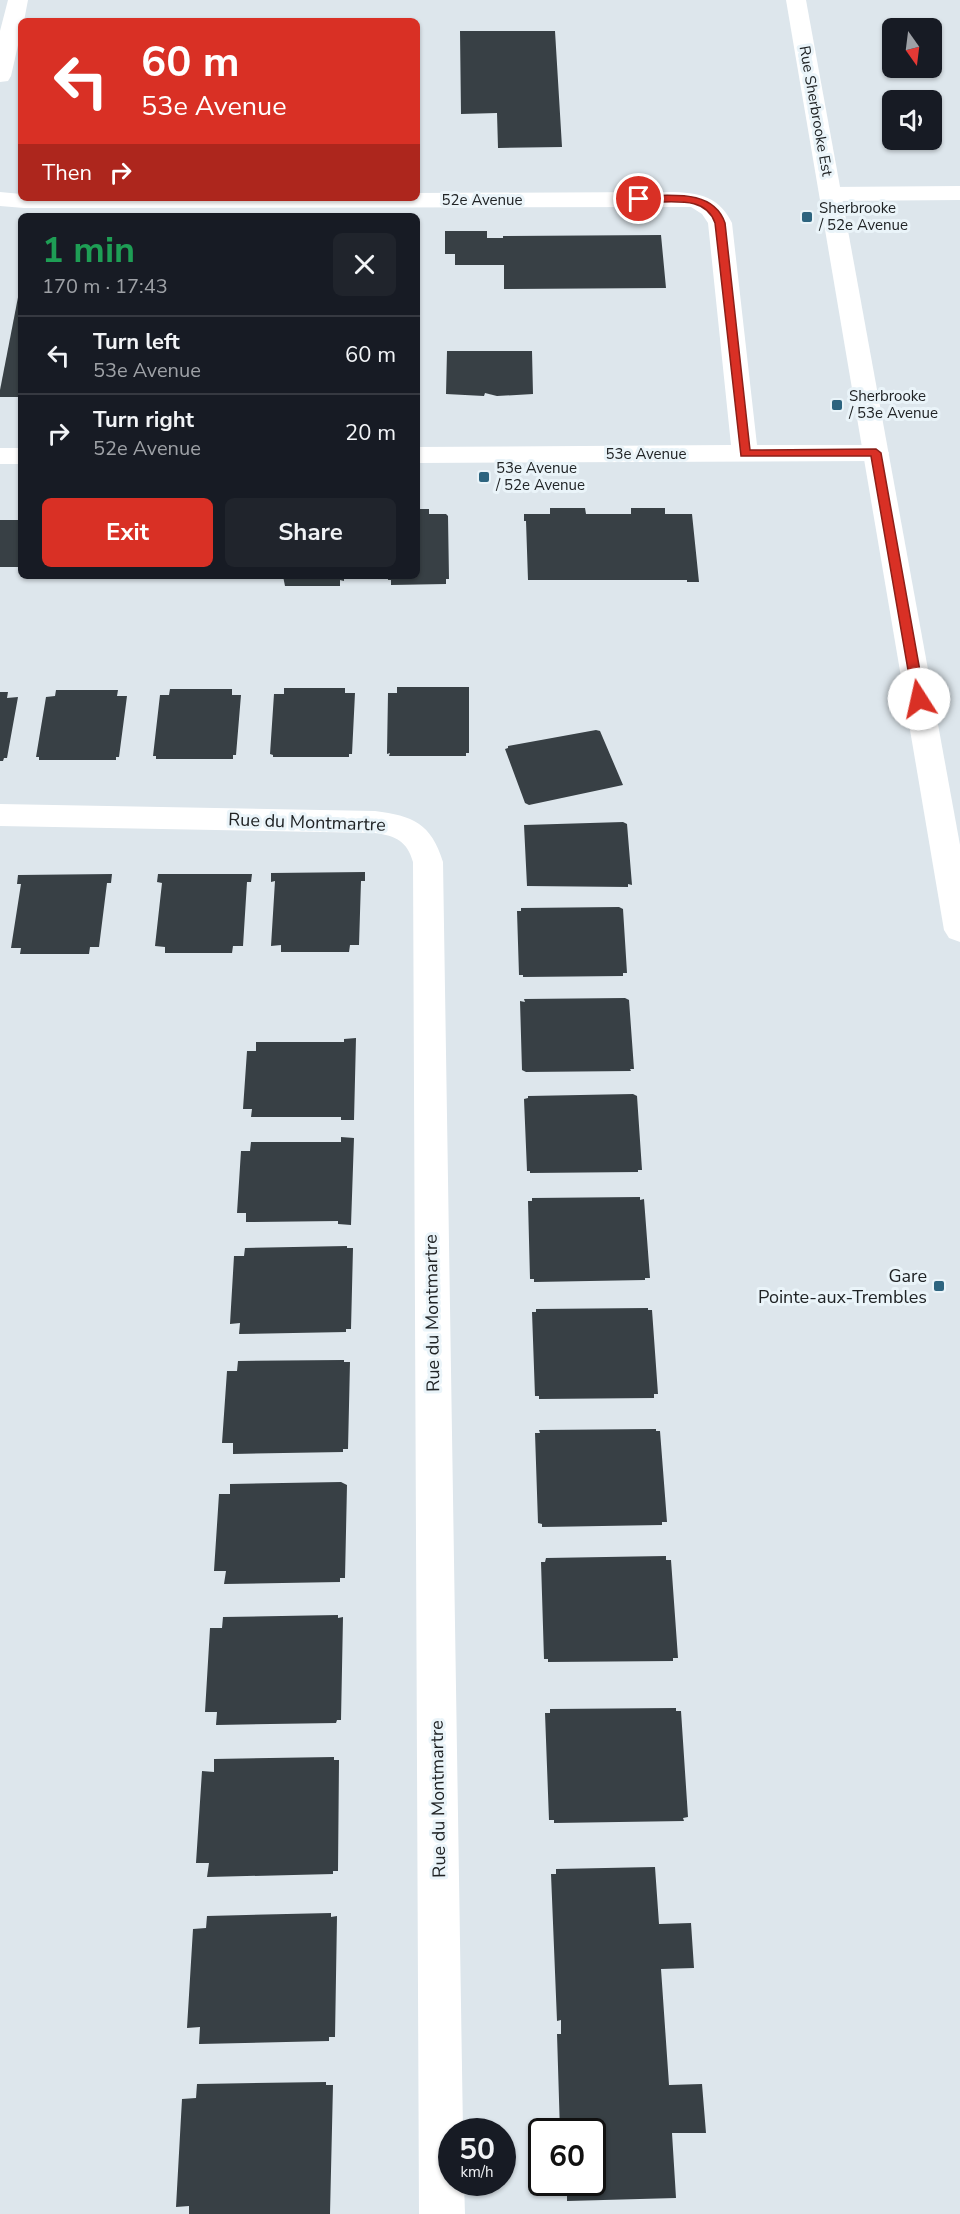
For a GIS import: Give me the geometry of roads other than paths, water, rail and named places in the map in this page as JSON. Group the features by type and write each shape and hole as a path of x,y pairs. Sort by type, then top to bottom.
{"street":[{"path":"0,76 18,0"},
{"name":"Rue Sherbrooke Est","path":"796,0 960,930"},
{"path":"830,194 960,193"},
{"name":"52e Avenue","path":"0,199 18,200"},
{"name":"52e Avenue","path":"420,200 688,199 705,203 716,212 720,223 745,454"},
{"name":"53e Avenue","path":"420,455 876,453"},
{"path":"0,456 18,456"},
{"name":"Rue du Montmartre","path":"0,815 375,822 395,824 413,831 424,844 428,862 442,2214"}],"place":[{"name":"Sherbrooke / 52e Avenue","path":"807,217"},
{"name":"Sherbrooke / 53e Avenue","path":"837,405"},
{"name":"53e Avenue / 52e Avenue","path":"484,477"},
{"name":"Gare Pointe-aux-Trembles","path":"939,1286"}]}
